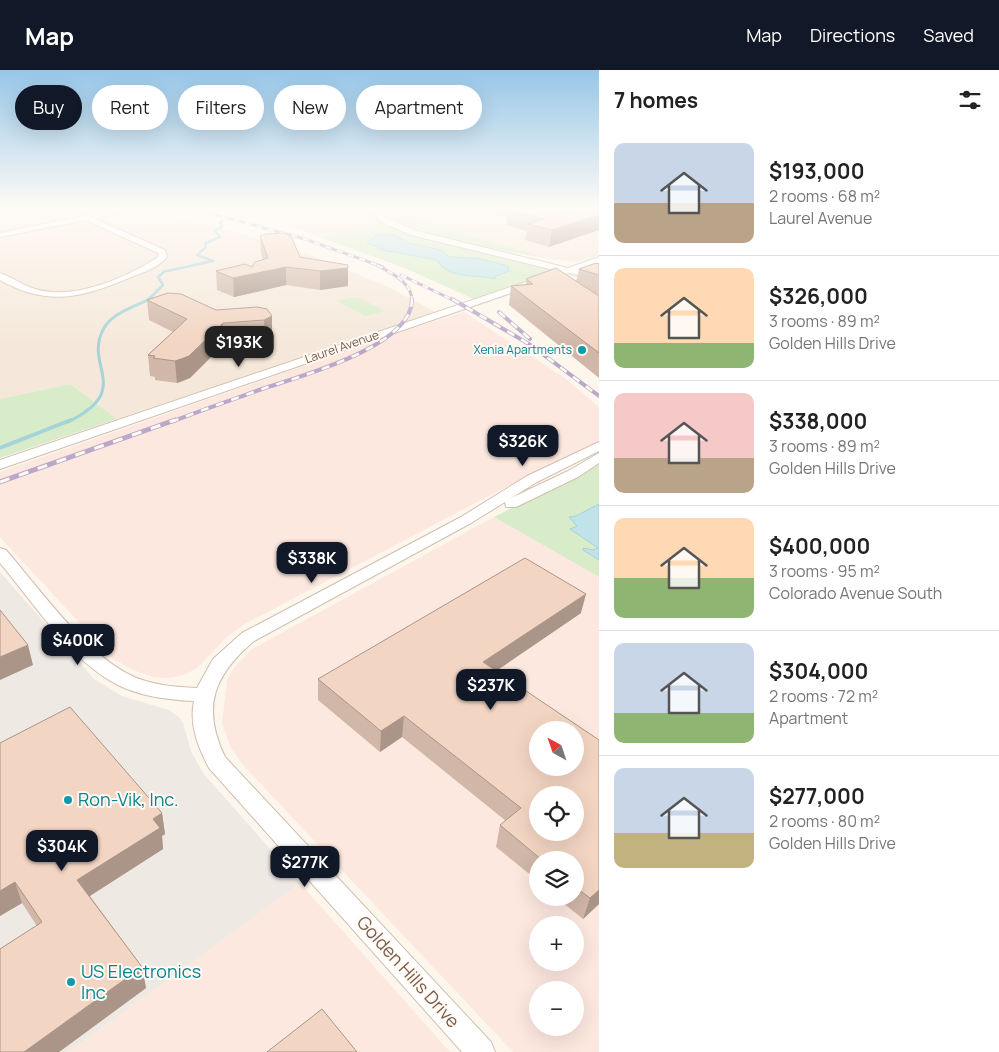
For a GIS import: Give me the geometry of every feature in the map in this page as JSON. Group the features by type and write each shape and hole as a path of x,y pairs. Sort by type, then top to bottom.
{"street":[{"path":"0,276 20,289 45,294 77,293 104,286 157,262 163,255 161,253"},
{"path":"511,253 599,272"},
{"name":"Laurel Avenue","path":"0,465 599,260"},
{"path":"575,268 599,278"},
{"name":"Golden Hills Drive","path":"480,1052 217,762 206,739 201,712 203,694 209,680 222,660 248,638 466,520 532,479 599,446"},
{"name":"Golden Hills Drive","path":"466,520 503,507 573,474 599,457"},
{"path":"0,553 83,648 120,678 161,691 203,694"}],"shaded area":[{"path":"0,253 304,253 386,286 436,312 117,419 70,384 0,399"},
{"path":"530,253 599,253 599,256 577,262 551,259"},
{"path":"464,312 563,377 599,407 599,441 504,488 245,624 227,637 197,668 186,674 171,678 153,677 133,670 112,658 0,537 0,472 395,334"},
{"path":"494,517 599,577 599,1052 513,1052 242,764 230,746 222,723 227,680 233,669 252,649"},
{"path":"0,572 94,679 122,696 169,710 179,717 183,723 191,751 203,773 300,883 69,1052 0,1052"},
{"path":"300,883 450,1052 69,1052"}],"green space":[{"path":"363,253 496,253 547,267 550,270 545,274 474,299 402,267"},
{"path":"517,253 530,253 551,259"},
{"path":"357,297 385,311 365,316 337,301"},
{"path":"70,384 117,419 0,458 0,399"},
{"path":"599,463 599,577 494,517"}],"water":[{"path":"398,253 444,253 449,257 477,258 508,266 509,271 494,277 495,279 463,275 448,271 437,260"},
{"path":"599,504 599,560 583,550 583,548 593,550 598,548 570,529 577,526 569,517 576,516"}],"building":[{"path":"266,253 298,253 300,257 348,265 348,268 320,271 286,267 233,278 216,271 245,264 252,267 255,262 268,258"},
{"path":"596,263 599,264 599,275 579,269"},
{"path":"556,268 599,296 599,353 511,286 533,284 526,279"},
{"path":"168,293 181,294 216,310 257,307 267,309 272,316 264,320 223,323 189,356 181,359 175,361 153,358 155,356 148,355 187,319 147,300"},
{"path":"525,558 586,594 483,662 571,721 529,721 529,776 584,776 584,730 599,740 599,890 590,898 584,894 584,851 531,851 500,825 521,808 404,716 381,731 318,679"},
{"path":"0,610 28,645 0,657"},
{"path":"70,707 162,813 153,819 160,828 77,880 142,967 24,1052 0,1052 0,949 42,922 15,882 0,891 0,743"},
{"path":"322,1009 357,1052 267,1052"}],"waterway":[{"path":"167,271 213,261 197,255 199,253"},
{"path":"149,299 163,285 158,277 165,271"},
{"path":"68,422 88,410 99,399 103,388 99,342 104,328 118,314 149,299"},
{"path":"0,448 71,420"}],"railway":[{"path":"344,253 383,267"},
{"path":"377,265 405,283 412,300"},
{"path":"401,275 455,301"},
{"path":"452,299 529,344 599,396"},
{"path":"171,422 352,357 375,345 395,331 407,316 412,300"},
{"path":"499,312 530,339"},
{"path":"0,482 175,420"}],"place":[{"name":"Xenia Apartments","path":"582,350"},
{"name":"Ron-Vik, Inc.","path":"68,800"},
{"name":"US Electronics Inc","path":"71,982"}]}
